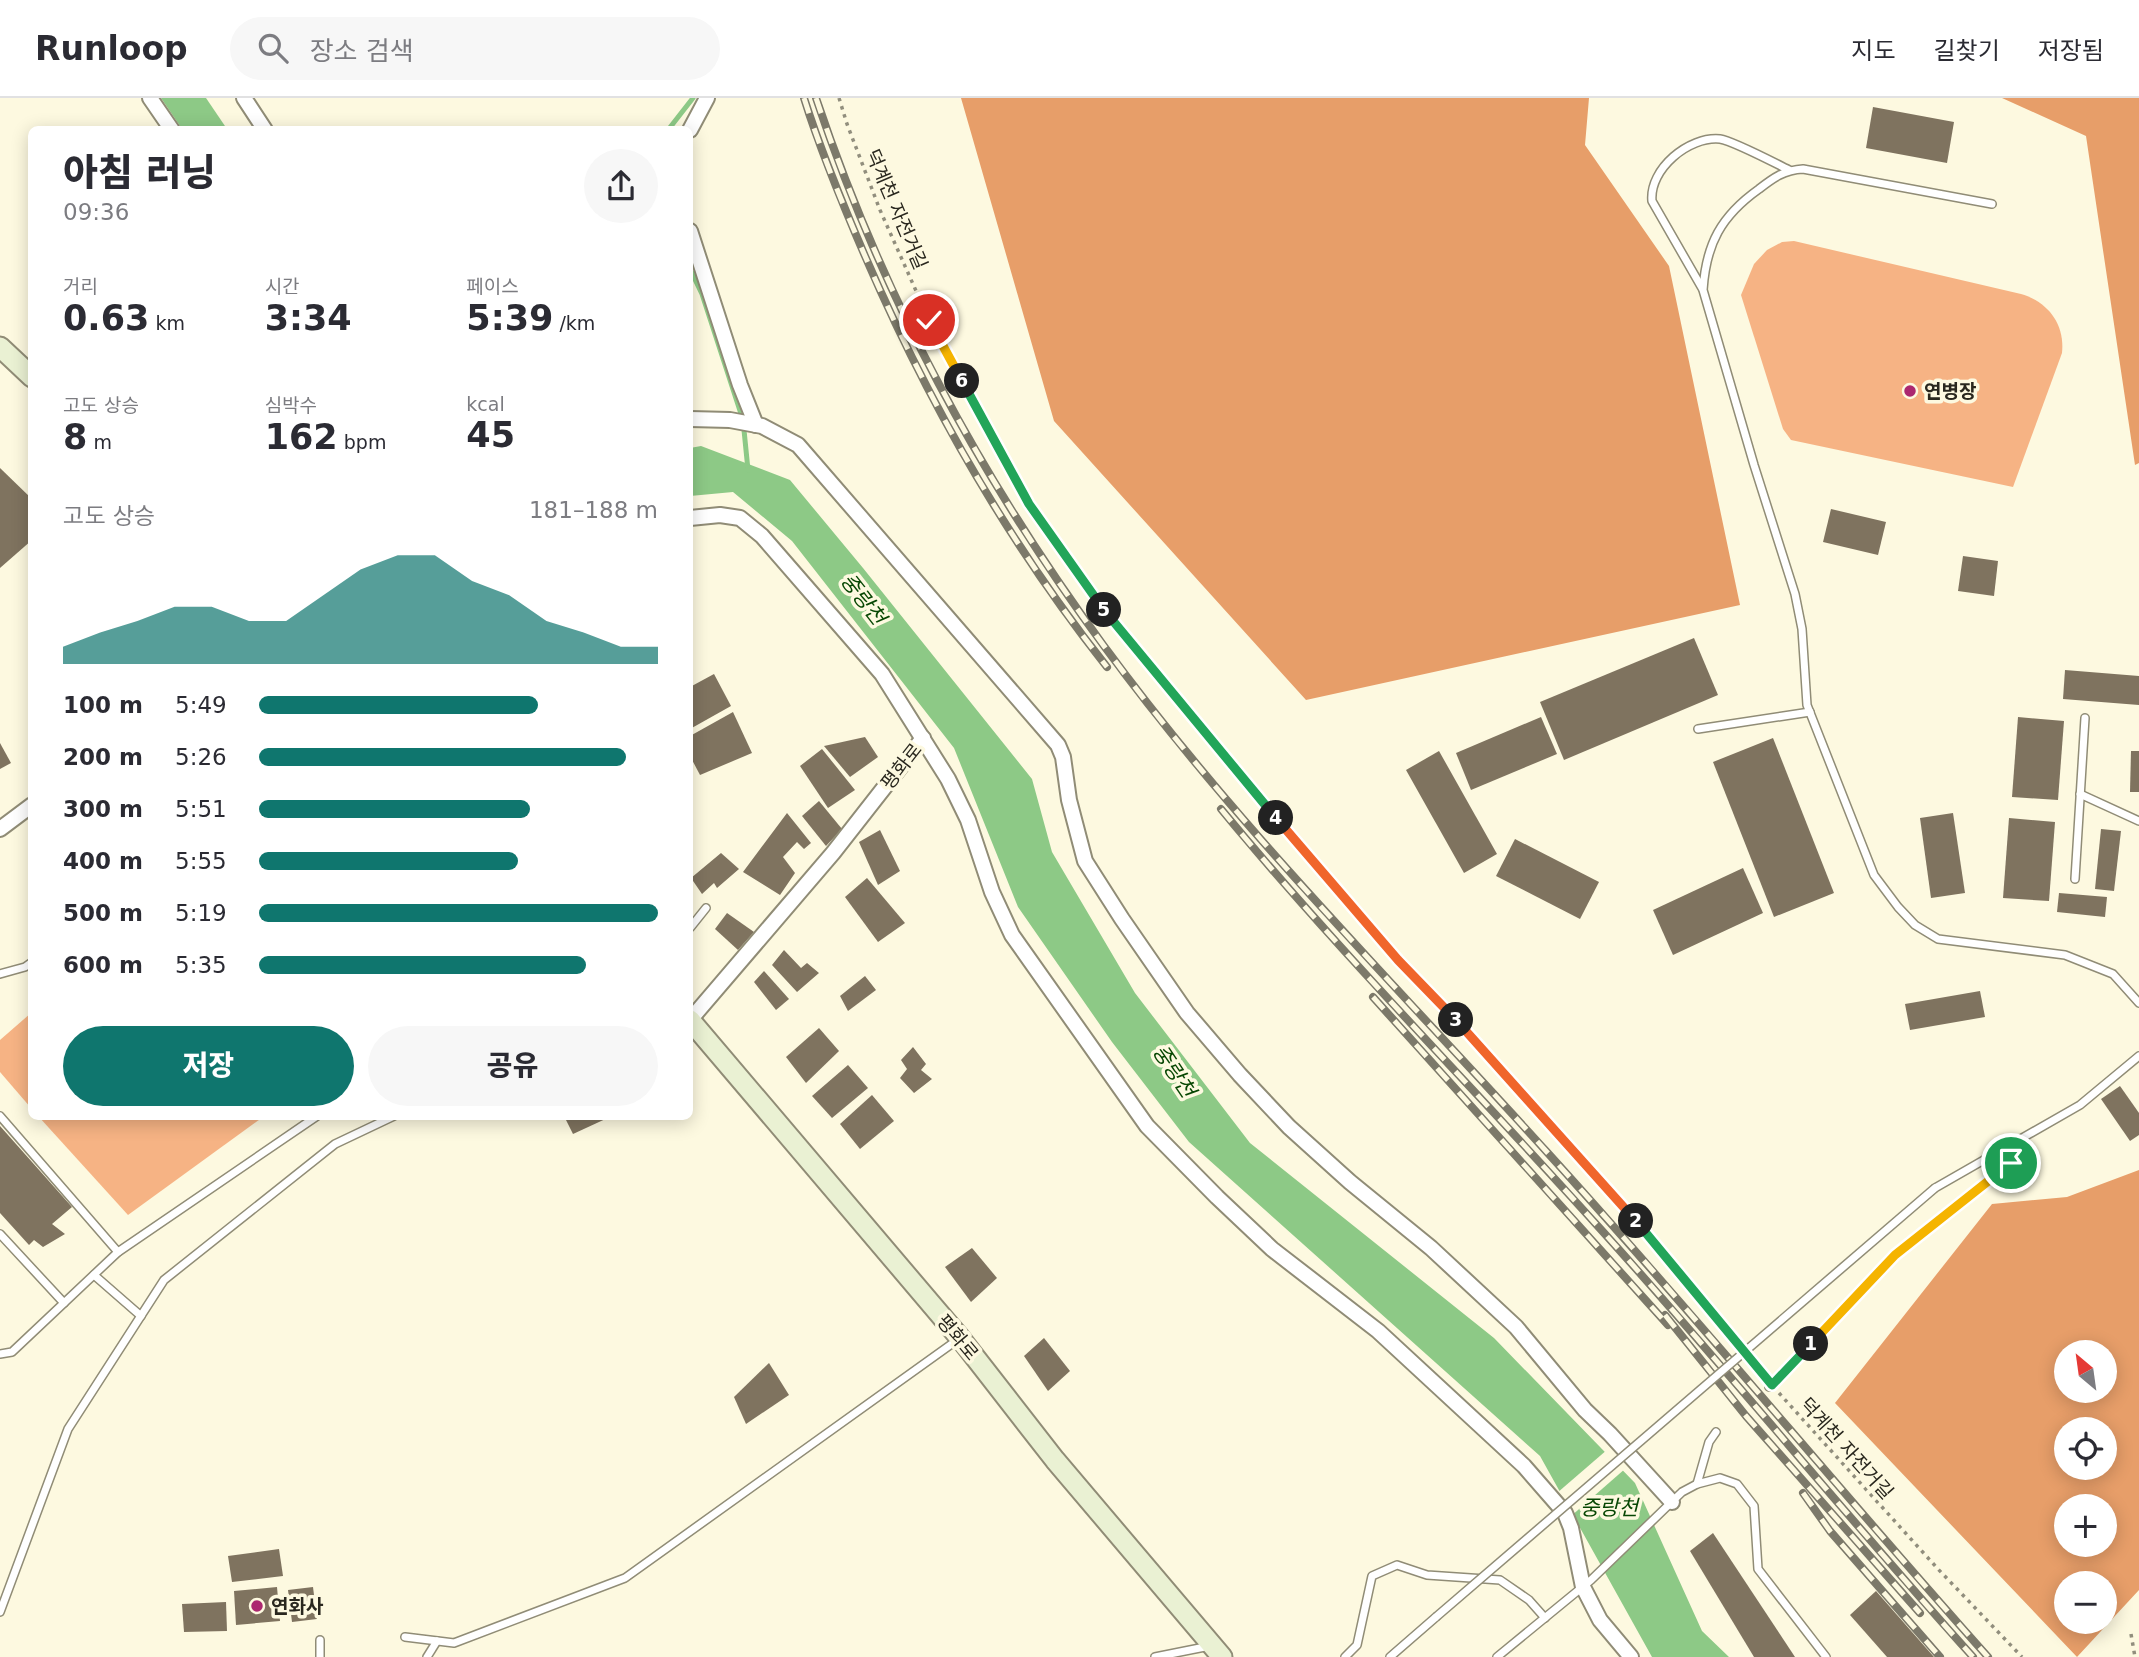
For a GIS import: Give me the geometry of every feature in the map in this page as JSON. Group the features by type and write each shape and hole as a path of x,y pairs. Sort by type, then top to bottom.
{"main road":[{"path":"0,347 28,373"},
{"name":"평화로","path":"693,1024 960,1338 1055,1460 1216,1651"}],"street":[{"path":"150,98 169,126"},
{"path":"244,98 262,126"},
{"path":"692,126 707,98"},
{"path":"693,240 752,424"},
{"path":"693,419 730,420 762,426 798,445 1058,745 1063,757 1069,800 1085,861 1187,1013 1240,1075 1299,1136 1431,1248 1516,1327 1585,1410 1610,1434 1668,1506"},
{"path":"693,518 720,515 740,518 762,536 882,674 948,779 968,820 992,892 1012,935 1147,1126 1217,1198 1272,1249 1378,1331 1524,1466 1564,1513 1600,1620 1631,1657"},
{"name":"평화로","path":"693,1016 833,853 923,738"},
{"path":"0,830 28,808"}],"lane":[{"path":"1789,170 1722,139 1698,144 1663,165 1651,190 1652,201 1703,290 1795,594 1802,629 1807,705 1874,876 1915,925 1938,939 2065,955 2113,974 2139,1003"},
{"path":"1703,290 1704,265 1723,222 1738,204 1776,176 1789,170 1802,169 1992,204"},
{"path":"1698,729 1810,712"},
{"path":"2075,879 2085,718"},
{"path":"2080,794 2139,821"},
{"path":"693,924 706,908"},
{"path":"0,974 28,965"},
{"path":"1390,1657 1935,1188 2080,1105 2139,1056"},
{"path":"0,1116 118,1252"},
{"path":"0,1354 12,1352 118,1252 311,1120"},
{"path":"0,1612 68,1429 164,1280 335,1144 386,1120"},
{"path":"1771,1386 1895,1255 2011,1163 2021,1140"},
{"path":"0,1234 64,1303"},
{"path":"94,1275 141,1316"},
{"path":"405,1637 454,1643 610,1584 638,1570 960,1338"},
{"path":"1697,1484 1709,1442 1716,1432"},
{"path":"1497,1657 1587,1584 1682,1492 1697,1484 1720,1478 1737,1484 1754,1506 1758,1569 1826,1657"},
{"path":"1345,1657 1357,1645 1372,1576 1397,1565 1427,1575 1500,1580 1529,1600 1545,1618"},
{"path":"320,1640 320,1657"},
{"path":"427,1657 437,1641"},
{"path":"1383,1657 1401,1646"},
{"path":"1155,1657 1216,1651"}],"path":[{"name":"덕계천 자전거길","path":"839,98 880,210 929,320 1029,504 1075,571 1198,727 1398,960 1481,1046 1634,1219 1740,1346"},
{"name":"덕계천 자전거길","path":"1748,1356 1771,1386 2022,1657"},
{"path":"2131,1634 2135,1657"}],"shaded area":[{"path":"961,98 1589,98 1585,145 1669,266 1740,605 1306,700 1054,421"},
{"path":"2002,98 2139,98 2139,463 2135,465 2086,136"},
{"name":"연병장","path":"1794,241 2021,294 2047,309 2061,333 2062,353 2013,487 1791,440 1783,429 1741,295 1754,264 1767,250 1782,242"},
{"path":"28,1016 28,1105 0,1072 0,1040"},
{"path":"42,1120 259,1120 128,1215"},
{"path":"2139,1170 2139,1590 2117,1614 2117,1571 2054,1571 2054,1633 1835,1403 1992,1204 2067,1197"},
{"path":"2055,1634 2098,1634 2077,1657"}],"water":[{"path":"161,98 206,98 225,126 180,126"},
{"name":"중랑천","path":"701,446 790,480 1032,779 1052,852 1135,993 1250,1143 1494,1338 1635,1483 1702,1631 1729,1657 1652,1657 1540,1456 1189,1142 1112,1042 1018,907 954,748 792,541 733,492 693,496 693,447"}],"pier":[{"path":"1608,1449 1626,1468 1570,1517 1557,1493"}],"building":[{"path":"1873,107 1954,122 1947,163 1866,148"},
{"path":"0,468 28,495 28,544 0,568"},
{"path":"1831,509 1886,522 1878,555 1823,542"},
{"path":"1963,556 1998,561 1994,596 1958,591"},
{"path":"1694,638 1718,695 1564,760 1540,702"},
{"path":"2065,670 2139,676 2139,705 2063,699"},
{"path":"714,674 731,706 693,727 693,685"},
{"path":"733,712 752,753 700,775 693,762 693,734"},
{"path":"1541,717 1557,754 1471,790 1456,753"},
{"path":"2018,717 2064,721 2058,800 2012,797"},
{"path":"865,737 878,757 850,777 824,746"},
{"path":"1773,738 1834,893 1774,917 1713,762"},
{"path":"0,743 11,763 0,769"},
{"path":"822,749 855,790 828,808 800,766"},
{"path":"1439,751 1497,854 1464,873 1406,770"},
{"path":"2131,751 2139,751 2139,792 2130,792"},
{"path":"819,801 842,829 826,846 802,816"},
{"path":"787,813 811,843 804,849 797,842 783,857 795,873 780,895 743,872"},
{"path":"1953,813 1965,893 1931,898 1920,818"},
{"path":"2009,818 2055,822 2049,901 2003,898"},
{"path":"2101,829 2121,831 2114,891 2095,889"},
{"path":"880,830 900,871 878,885 859,842"},
{"path":"1515,839 1599,882 1580,919 1496,876"},
{"path":"721,853 739,869 717,888 714,883 702,894 693,876"},
{"path":"1743,868 1763,913 1673,955 1653,910"},
{"path":"867,878 905,923 878,942 845,897"},
{"path":"2059,893 2107,897 2105,917 2057,912"},
{"path":"727,913 754,932 738,950 715,929"},
{"path":"784,950 801,968 807,963 819,973 797,992 772,965"},
{"path":"764,971 789,999 776,1010 754,982"},
{"path":"865,976 876,990 848,1011 840,996"},
{"path":"1980,991 1985,1017 1910,1030 1905,1004"},
{"path":"819,1028 839,1051 806,1083 786,1057"},
{"path":"913,1047 926,1064 921,1070 932,1079 914,1093 900,1078 907,1069 901,1060"},
{"path":"848,1065 868,1088 832,1118 812,1096"},
{"path":"2120,1086 2139,1113 2139,1135 2130,1141 2101,1099"},
{"path":"872,1095 894,1121 860,1149 840,1124"},
{"path":"566,1120 603,1120 573,1134"},
{"path":"0,1126 72,1207 52,1224 65,1234 43,1247 34,1240 29,1245 0,1213"},
{"path":"972,1248 997,1278 971,1302 945,1267"},
{"path":"1044,1338 1070,1371 1048,1391 1024,1356"},
{"path":"769,1363 789,1395 746,1424 734,1397"},
{"path":"1713,1533 1795,1657 1754,1657 1690,1551"},
{"path":"279,1549 283,1576 232,1582 228,1556"},
{"name":"연화사","path":"277,1587 280,1621 236,1625 234,1591"},
{"path":"313,1587 317,1619 292,1622 288,1590"},
{"path":"1876,1591 1934,1657 1887,1657 1850,1615"},
{"path":"226,1602 227,1631 184,1632 182,1604"}],"waterway":[{"path":"671,126 693,98"},
{"path":"693,275 702,294 743,420 748,470"}],"railway":[{"path":"804,98 865,256 943,417 1036,571 1107,667"},
{"path":"816,98 872,243 939,383 1016,518 1104,646 1155,713 1263,842 1602,1214 1988,1657"},
{"path":"1221,809 1358,966 1643,1277 1973,1657"},
{"path":"1373,997 1668,1325"},
{"path":"1665,1315 1746,1416 1920,1613"},
{"path":"1803,1493 1830,1531 1940,1657"}],"place":[{"name":"연병장","path":"1910,391"},
{"name":"연화사","path":"257,1606"}],"route":[{"path":"929,320 1029,504 1113,622 1198,727 1398,960 1481,1046 1634,1219 1772,1385 1895,1255 2011,1163"}]}
